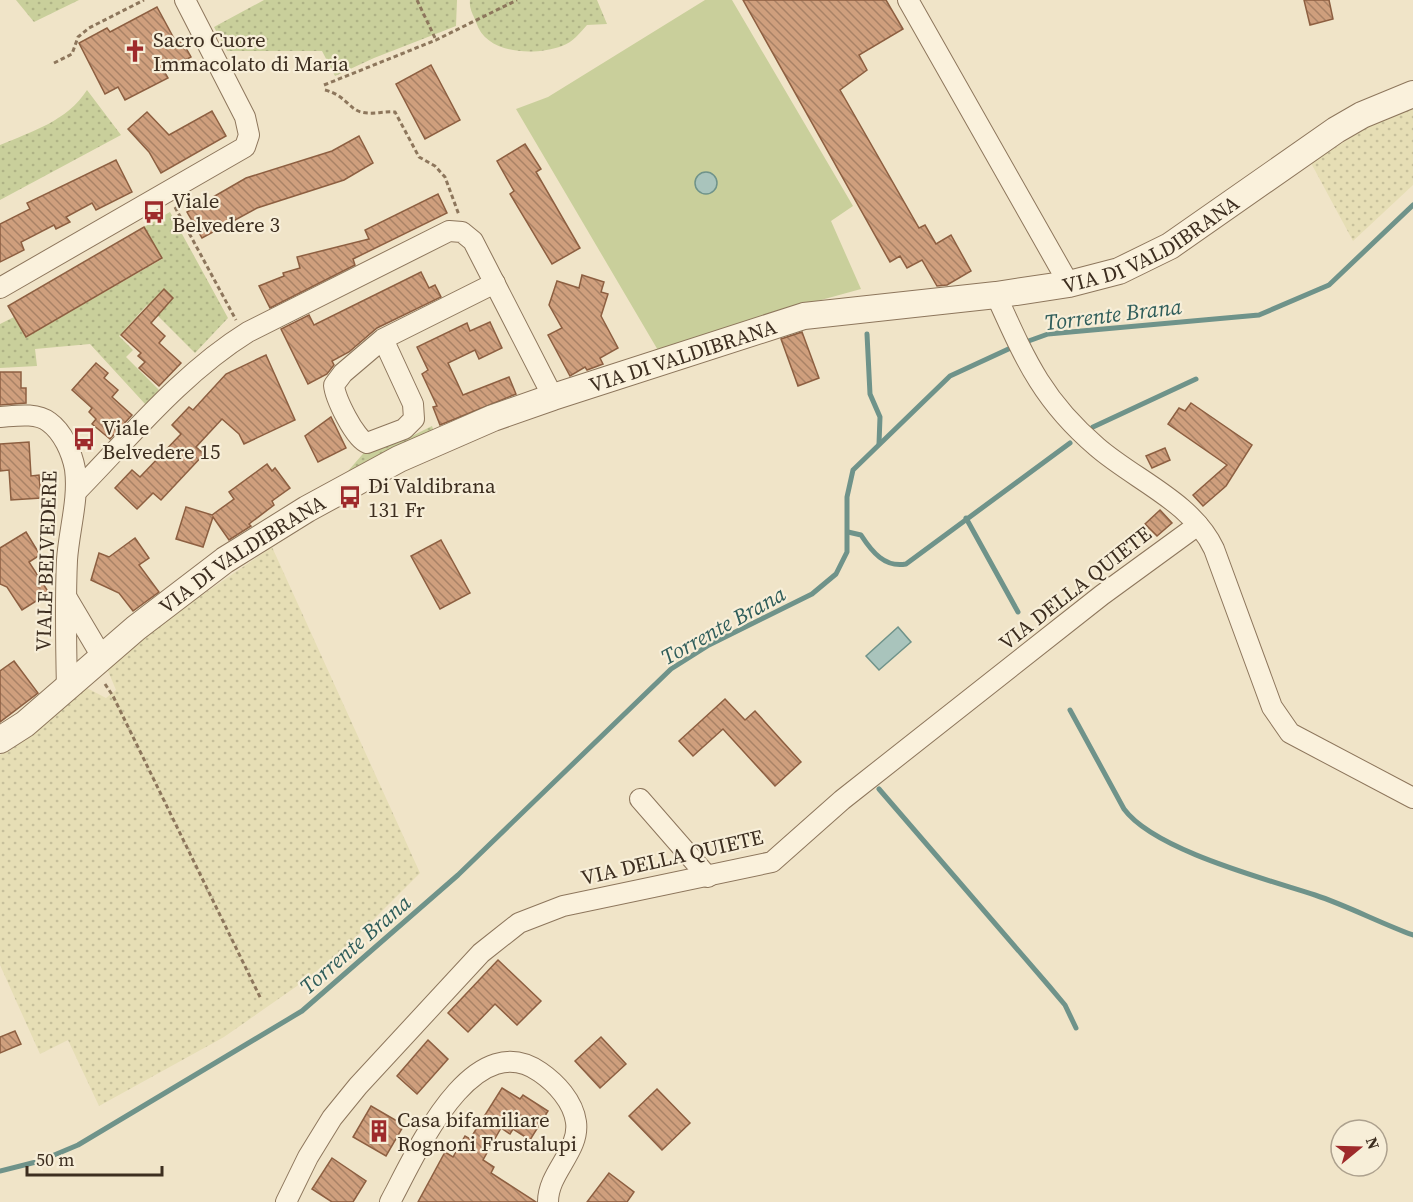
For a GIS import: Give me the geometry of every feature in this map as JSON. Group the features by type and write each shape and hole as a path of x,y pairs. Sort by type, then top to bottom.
{"street":[{"path":"0,288 241,150 249,135 245,117 185,0"},
{"path":"908,0 1069,284"},
{"name":"VIA DI VALDIBRANA","path":"0,740 25,724 97,661 225,560 307,509 399,459 493,418 804,316 996,295 1069,284 1119,271 1156,255 1336,130 1362,115 1413,94"},
{"path":"76,492 193,373 244,334 449,231 456,230 469,235 553,397"},
{"path":"383,339 415,414 408,426 376,441 367,442 356,434 334,386 343,373 383,339 495,284"},
{"path":"996,295 1026,360 1045,393 1103,452 1162,494 1198,525 1214,549 1251,648 1257,699 1263,718 1275,732 1284,738 1310,744 1413,798"},
{"name":"VIALE BELVEDERE","path":"0,417 36,416 46,419 55,427 74,464 76,492 70,529 66,596 67,689"},
{"name":"VIA DELLA QUIETE","path":"286,1202 320,1135 358,1086 481,952 507,930 552,909 772,862 842,800 1102,596 1198,525"},
{"path":"66,596 97,661"},
{"path":"640,799 708,877"},
{"path":"390,1202 432,1125 452,1096 474,1076 489,1067 514,1061 532,1067 551,1081 568,1101 576,1119 576,1135 553,1177 548,1202"}],"path":[{"path":"54,63 72,54 78,37 89,28 144,0"},
{"path":"417,0 436,40"},
{"path":"324,85 436,40 517,0"},
{"path":"325,90 341,96 353,108 361,112 395,112 416,153 442,172 447,179 448,190"},
{"path":"166,192 244,334"},
{"path":"97,661 261,999"}],"shaded area":[{"path":"1413,107 1413,185 1353,241 1311,163 1372,124"},
{"path":"272,547 420,873 341,952 297,986 224,1037 99,1106 68,1040 40,1054 0,965 0,755 33,733 85,687 106,698 116,690 106,666 157,626"}],"green space":[{"path":"16,0 79,0 34,22"},
{"path":"264,0 457,0 456,26 335,76 322,51 227,51 214,27"},
{"path":"470,0 597,0 607,24 587,25 576,37 562,46 539,51 513,50 500,47 481,33 470,6"},
{"path":"705,0 732,0 853,206 831,221 861,289 752,319 659,352 516,109 548,97"},
{"path":"87,90 121,135 0,200 0,145 48,124 70,110"},
{"path":"170,212 228,318 195,353 147,305 119,336 133,350 126,357 159,390 146,405 90,344 35,349 37,366 0,368 0,324 14,317 26,337 162,259 144,227"},
{"path":"432,426 436,438 335,486 368,448 398,443"}],"water":[{"path":"706,172 714,175 717,183 714,191 706,194 698,191 695,183 698,175"},
{"path":"898,627 911,642 879,670 866,656"}],"building":[{"path":"743,0 886,0 903,29 859,55 867,70 840,90 919,228 925,225 936,244 951,235 971,271 947,285 937,286 922,260 907,268 900,256 890,262"},
{"path":"1304,0 1329,0 1333,19 1310,25"},
{"name":"Sacro Cuore Immacolato di Maria","path":"157,7 177,44 182,41 191,57 164,71 168,78 125,100 118,87 105,94 79,43 107,28 110,32"},
{"path":"431,65 460,120 425,139 396,84"},
{"path":"212,111 226,136 161,173 149,152 128,129 147,112 169,135"},
{"path":"359,136 373,163 344,180 257,208 202,238 187,212 246,178 332,151"},
{"path":"525,144 541,169 536,172 580,248 552,264 510,194 514,191 497,161"},
{"path":"116,160 132,192 96,210 92,203 66,217 70,222 56,229 54,225 21,242 24,250 0,262 0,224 30,209 27,203"},
{"path":"438,194 447,213 353,259 355,265 270,308 259,286 284,276 283,273 300,268 297,257 369,239 365,230"},
{"path":"144,227 162,258 26,337 8,306"},
{"path":"421,272 429,288 435,285 441,297 377,328 349,352 332,361 334,365 327,374 308,384 281,329 309,315 314,325"},
{"path":"582,275 604,282 601,292 608,294 601,316 618,348 600,358 603,364 587,370 585,367 570,376 548,335 562,328 549,305 557,281 579,288"},
{"path":"164,289 173,298 151,323 165,336 159,343 181,363 159,386 139,368 145,362 138,356 141,353 121,335"},
{"path":"490,322 502,348 479,359 475,350 448,363 463,395 509,377 516,394 440,425 433,407 437,406 422,374 428,370 417,347 467,323 470,331"},
{"path":"802,332 819,378 798,386 781,339"},
{"path":"266,355 295,420 244,444 239,434 222,419 196,447 204,454 161,500 153,493 137,509 115,488 132,470 140,477 181,434 172,425 189,407 193,410 226,374"},
{"path":"96,363 108,373 104,378 118,390 112,397 132,415 110,439 92,424 96,419 89,412 92,408 72,390"},
{"path":"0,372 21,372 21,388 26,388 26,403 0,405"},
{"path":"1191,403 1252,445 1226,486 1203,506 1193,495 1227,465 1168,424 1179,408 1185,411"},
{"path":"331,417 346,448 318,462 305,436"},
{"path":"29,442 31,476 39,475 41,498 11,500 9,470 0,471 0,444"},
{"path":"1165,448 1170,460 1152,468 1146,456"},
{"path":"267,464 272,471 275,468 290,488 272,501 274,505 249,524 251,526 229,540 213,517 203,547 176,539 186,507 212,515 234,499 229,492"},
{"path":"1160,510 1172,523 1157,536 1145,524"},
{"path":"26,532 40,555 29,562 49,593 22,610 7,587 0,584 0,548"},
{"path":"135,538 149,558 139,565 159,592 133,611 119,593 91,580 99,553 109,557"},
{"path":"441,540 470,593 440,609 411,556"},
{"path":"14,661 38,693 0,722 0,671"},
{"path":"725,699 745,720 755,711 801,762 775,786 723,729 693,756 679,741"},
{"path":"498,960 541,1001 517,1025 495,1004 468,1032 448,1013"},
{"path":"15,1031 21,1044 0,1053 0,1037"},
{"path":"601,1037 626,1064 600,1088 575,1061"},
{"path":"428,1040 448,1059 417,1094 397,1076"},
{"path":"502,1088 520,1099 523,1095 548,1111 530,1140 513,1129 510,1134 501,1128 483,1160 494,1167 491,1173 536,1202 418,1202 445,1152 453,1157 465,1136 470,1139"},
{"path":"657,1089 690,1123 662,1150 629,1116"},
{"name":"Casa bifamiliare Rognoni Frustalupi","path":"371,1106 404,1125 386,1156 353,1137"},
{"path":"332,1158 366,1181 353,1202 332,1202 312,1189"},
{"path":"609,1173 634,1192 627,1202 587,1202"}],"waterway":[{"name":"Torrente Brana","path":"1023,343 1048,334 1259,315 1329,285 1413,205"},
{"path":"867,334 870,394 880,417 879,444"},
{"name":"Torrente Brana","path":"0,1171 40,1161 78,1145 302,1011 458,875 671,669 709,645 812,594 836,574 847,552 847,497 853,470 950,376 1015,346"},
{"path":"1093,427 1196,379"},
{"path":"848,532 861,535 875,553 885,561 898,565 906,564 1070,443"},
{"path":"966,518 1018,612"},
{"path":"1070,710 1124,809 1139,824 1185,850 1212,861 1327,899 1413,935"},
{"path":"879,789 1065,1005 1076,1028"}],"place":[{"name":"Sacro Cuore Immacolato di Maria","path":"135,51"},
{"name":"Viale Belvedere 3","path":"154,212"},
{"name":"Viale Belvedere 15","path":"84,439"},
{"name":"Di Valdibrana 131 Fr","path":"350,497"},
{"name":"Casa bifamiliare Rognoni Frustalupi","path":"379,1131"}]}
